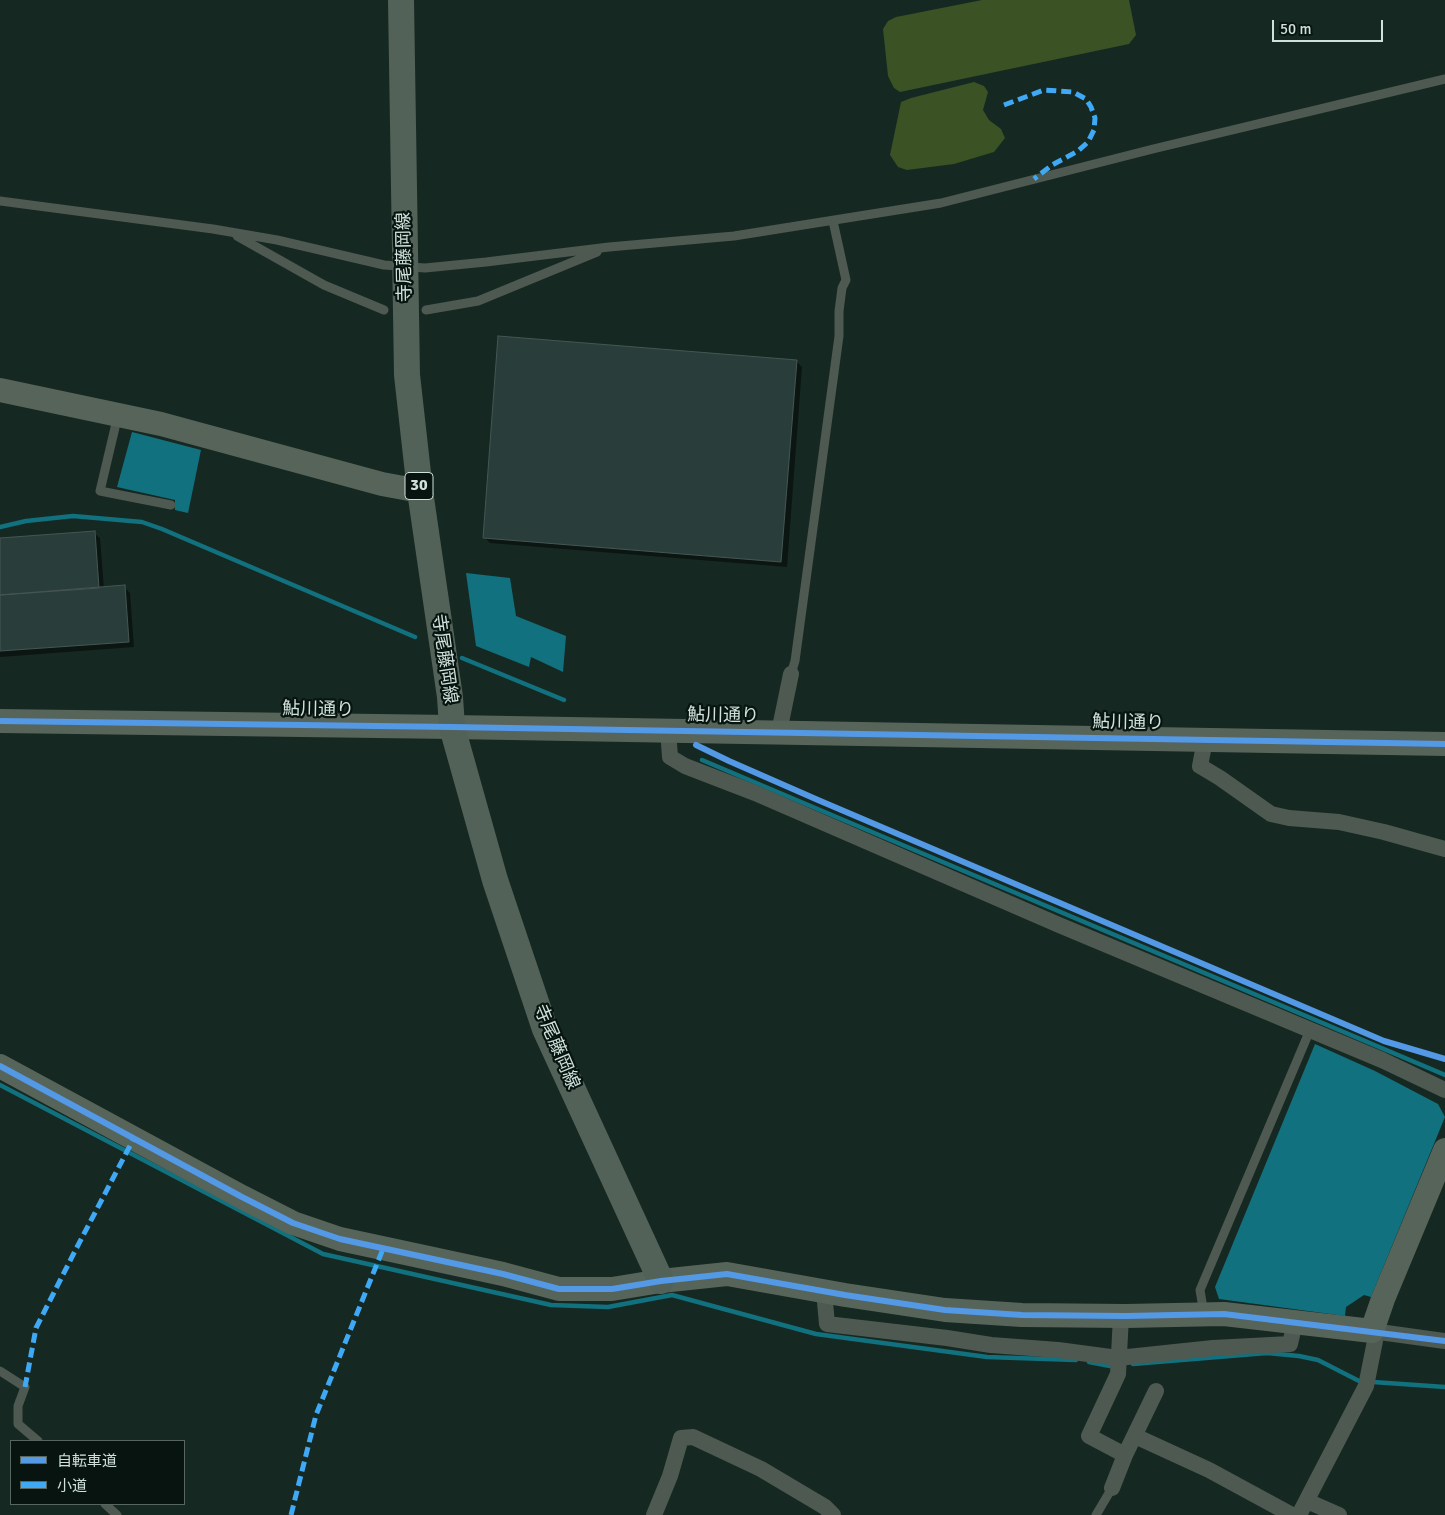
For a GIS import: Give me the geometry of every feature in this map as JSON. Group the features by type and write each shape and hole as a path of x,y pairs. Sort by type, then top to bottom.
{"main road":[{"name":"寺尾藤岡線","path":"401,0 407,375 420,491 450,697 452,727 495,880 545,1029 661,1280"}],"street":[{"path":"0,390 161,424 382,484 420,491"},
{"path":"779,732 791,674"},
{"name":"鮎川通り","path":"0,721 668,730 1445,744"},
{"path":"668,730 670,757 685,766 756,793 1059,925 1382,1060 1445,1090"},
{"path":"1205,740 1200,766 1271,814 1289,818 1339,822 1445,849"},
{"path":"0,1066 284,1219 340,1239 503,1274 559,1290 612,1289 661,1280 727,1274 945,1310 1022,1315 1224,1314 1445,1340"},
{"path":"1339,1515 1303,1508 1366,1386 1376,1341 1372,1331 1383,1299 1445,1150"},
{"path":"824,1291 827,1324 991,1345 1058,1350 1118,1358 1213,1348 1290,1344 1295,1322"},
{"path":"1121,1316 1118,1374 1089,1436 1125,1455"},
{"path":"1112,1488 1125,1455 1156,1391"},
{"path":"1135,1436 1209,1470 1292,1515"},
{"path":"654,1515 670,1476 681,1438 693,1437 761,1469 825,1507 833,1515"}],"lane":[{"path":"0,202 212,229 277,240 384,265 405,255 425,268 609,247 734,236 941,203 1153,149 1445,79"},
{"path":"791,674 795,661 839,336 839,311 842,288 846,280 833,220"},
{"path":"212,229 238,236 324,285 384,310"},
{"path":"426,310 478,301 609,247"},
{"path":"118,415 100,491 170,505"},
{"path":"1204,1314 1200,1290 1310,1030"},
{"path":"0,1371 25,1387 18,1406 18,1424 37,1440"},
{"path":"1096,1515 1112,1488"},
{"path":"106,1505 117,1515"}],"green space":[{"path":"982,0 1129,0 1136,35 1129,44 900,92 894,88 888,76 883,29 888,21 896,17"},
{"path":"974,82 984,86 988,92 983,110 989,120 1001,129 1005,138 994,152 954,164 907,170 898,167 890,155 901,102"}],"water":[{"path":"132,432 201,450 188,513 175,510 175,500 117,487"},
{"path":"466,573 510,578 516,616 566,636 563,672 531,657 529,667 476,646"},
{"path":"1315,1044 1375,1071 1438,1104 1445,1117 1371,1297 1364,1295 1346,1307 1345,1316 1219,1299 1215,1287"}],"building":[{"path":"498,336 797,360 781,562 483,538"},
{"path":"95,531 99,588 0,595 0,538"},
{"path":"125,585 129,642 0,651 0,595"}],"waterway":[{"path":"0,527 26,521 73,516 142,522 415,637"},
{"path":"462,658 564,700"},
{"path":"702,760 1445,1075"},
{"path":"0,1085 323,1254 551,1305 608,1307 672,1295 816,1334 987,1357 1076,1360"},
{"path":"1133,1364 1267,1353 1318,1360 1361,1382"},
{"path":"1089,1362 1110,1366"},
{"path":"1373,1382 1445,1387"}],"marked path":[{"path":"1004,105 1044,90 1073,92 1086,99 1091,107 1095,118 1094,130 1088,142 1078,151 1052,165 1034,179"},
{"path":"25,1387 36,1328 134,1138"},
{"path":"291,1515 316,1415 383,1249"}],"cycle path":[{"path":"0,721 1445,744"},
{"path":"696,745 818,800 1384,1041 1445,1059"},
{"path":"0,1066 293,1223 340,1239 503,1274 559,1289 612,1289 661,1281 727,1274 945,1310 1022,1315 1126,1316 1224,1314 1445,1341"}]}
